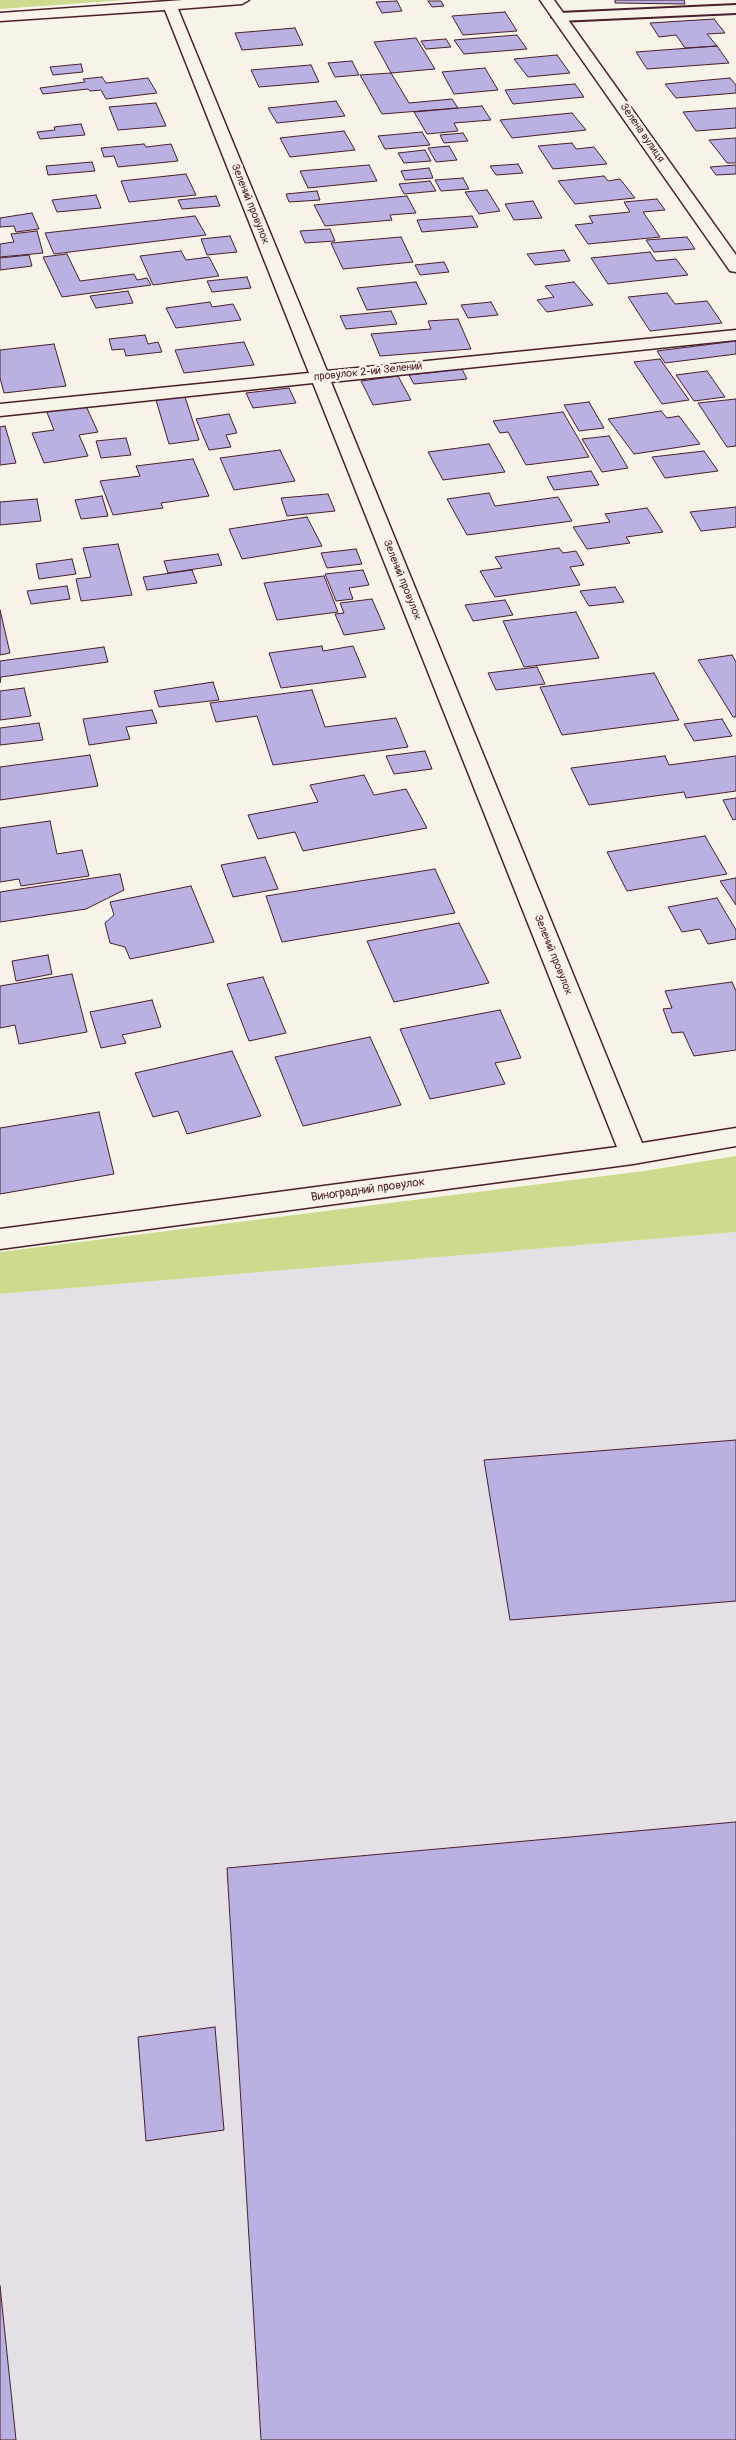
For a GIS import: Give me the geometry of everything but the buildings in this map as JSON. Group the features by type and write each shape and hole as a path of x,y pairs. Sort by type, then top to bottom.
{"street":[{"path":"0,17 242,0"},
{"name":"Зелена вулиця","path":"547,0 736,267"},
{"name":"Зелений провулок","path":"170,5 633,1154"},
{"name":"провулок 2-ий Зелений","path":"0,410 736,334"},
{"name":"Виноградний провулок","path":"0,1239 633,1154 736,1138"}],"lane":[{"path":"559,17 736,9"}],"shaded area":[{"path":"736,1232 736,2440 0,2440 0,1294"}],"green space":[{"path":"0,0 125,0 0,9"},
{"path":"736,1156 736,1232 0,1294 0,1252 644,1171"}]}
